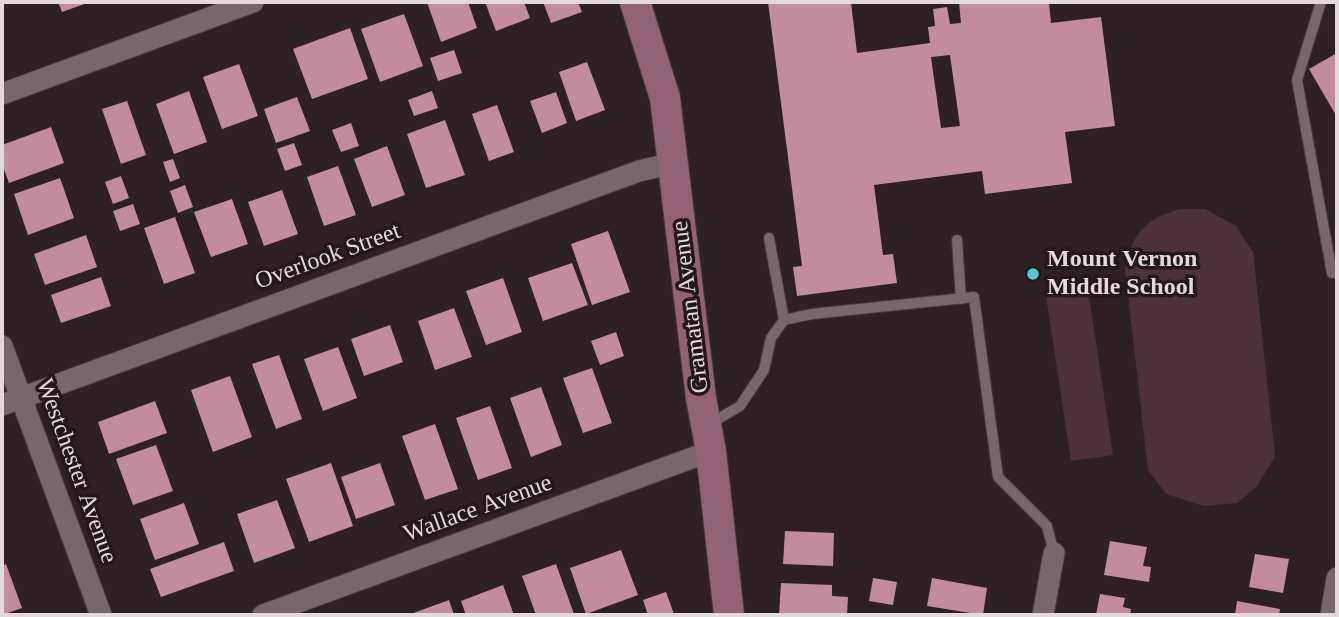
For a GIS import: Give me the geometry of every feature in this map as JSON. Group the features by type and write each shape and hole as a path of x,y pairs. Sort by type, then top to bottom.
{"main road":[{"name":"Gramatan Avenue","path":"635,2 665,98 729,615"}],"street":[{"path":"2,94 253,2"},
{"name":"Overlook Street","path":"12,401 639,171 674,163"},
{"name":"Westchester Avenue","path":"2,346 12,401 101,615"},
{"name":"Wallace Avenue","path":"263,615 708,439"},
{"path":"1043,615 1054,553"},
{"path":"1331,615 1337,578"}],"lane":[{"path":"1321,2 1297,80 1332,273 1337,273"},
{"path":"708,439 740,406 764,370 771,338 783,320 769,238"},
{"path":"957,240 961,299"},
{"path":"783,320 812,314 974,297 998,477 1047,526 1054,553"}],"shaded area":[{"path":"1180,209 1205,209 1236,226 1253,252 1275,456 1257,486 1237,503 1204,506 1166,494 1148,470 1125,268 1132,245 1142,229 1158,218"},
{"path":"1088,290 1113,455 1071,461 1046,296"}],"building":[{"path":"58,2 90,2 62,12"},
{"path":"427,2 468,2 477,28 441,42"},
{"path":"485,2 524,2 530,18 496,31"},
{"path":"543,2 578,2 582,12 551,23"},
{"path":"768,2 851,2 857,53 930,43 928,27 935,26 933,9 947,7 950,24 961,23 959,2 1049,2 1051,23 1101,17 1115,126 1065,132 1072,183 985,194 982,171 874,185 883,255 893,254 897,283 797,296 793,267 802,266","holes":["950,55 960,126 941,128 931,57"]},
{"path":"404,14 423,66 380,82 361,29"},
{"path":"350,28 368,79 312,99 293,49"},
{"path":"454,50 462,73 438,81 430,58"},
{"path":"1337,53 1337,117 1309,69"},
{"path":"587,62 605,110 576,121 559,72"},
{"path":"239,64 258,116 222,129 203,77"},
{"path":"189,91 207,142 174,154 156,104"},
{"path":"432,91 438,108 414,116 408,100"},
{"path":"556,92 567,123 542,133 530,101"},
{"path":"297,97 310,131 276,143 264,109"},
{"path":"127,101 146,155 121,164 102,109"},
{"path":"497,105 514,152 489,161 472,114"},
{"path":"445,120 465,175 426,188 407,134"},
{"path":"351,123 359,146 341,152 332,130"},
{"path":"51,127 64,163 9,183 2,164 2,145"},
{"path":"294,143 302,165 285,171 277,149"},
{"path":"387,146 405,195 372,207 354,159"},
{"path":"173,159 180,178 170,182 163,162"},
{"path":"338,166 356,215 324,226 307,177"},
{"path":"121,176 129,198 113,204 105,182"},
{"path":"60,178 74,218 28,235 14,194"},
{"path":"185,185 193,207 178,213 170,191"},
{"path":"282,190 298,234 264,246 248,202"},
{"path":"232,199 248,244 211,257 194,212"},
{"path":"133,204 140,224 120,231 113,211"},
{"path":"175,217 195,273 164,284 144,228"},
{"path":"608,231 630,292 592,305 571,244"},
{"path":"86,235 97,267 45,285 34,254"},
{"path":"572,263 588,305 543,321 528,278"},
{"path":"101,277 111,306 61,323 51,295"},
{"path":"503,278 522,332 486,345 466,291"},
{"path":"454,308 472,357 435,370 418,321"},
{"path":"390,325 403,362 364,376 351,339"},
{"path":"616,332 624,356 600,365 591,341"},
{"path":"338,347 357,398 323,411 304,359"},
{"path":"279,355 302,419 276,429 252,364"},
{"path":"592,368 612,423 583,433 563,378"},
{"path":"230,376 252,437 213,452 191,390"},
{"path":"541,387 562,445 531,457 510,398"},
{"path":"155,401 167,433 109,454 98,422"},
{"path":"490,406 512,468 478,480 456,418"},
{"path":"435,424 458,489 425,500 402,436"},
{"path":"156,445 173,491 133,505 116,459"},
{"path":"331,463 353,526 309,542 286,479"},
{"path":"380,463 395,505 356,519 341,477"},
{"path":"277,500 295,548 254,563 237,514"},
{"path":"184,503 199,544 155,560 140,519"},
{"path":"785,531 834,533 833,566 783,564"},
{"path":"1110,541 1147,547 1143,566 1151,567 1149,582 1104,575"},
{"path":"224,542 234,571 161,597 150,569"},
{"path":"621,550 638,595 586,614 570,568"},
{"path":"1255,554 1289,559 1283,593 1249,587"},
{"path":"6,564 22,608 2,615 2,566"},
{"path":"556,564 574,614 536,615 522,576"},
{"path":"873,578 897,582 893,605 869,601"},
{"path":"932,578 987,588 983,615 927,606"},
{"path":"781,583 832,585 832,596 848,597 847,615 779,615"},
{"path":"503,585 514,615 466,615 461,601"},
{"path":"666,592 674,614 648,615 643,600"},
{"path":"1100,594 1125,598 1123,607 1131,609 1130,615 1096,615"},
{"path":"449,600 454,615 408,615"},
{"path":"1237,601 1280,609 1279,615 1235,615"}],"place":[{"name":"Mount Vernon Middle School","path":"1033,274"}]}
